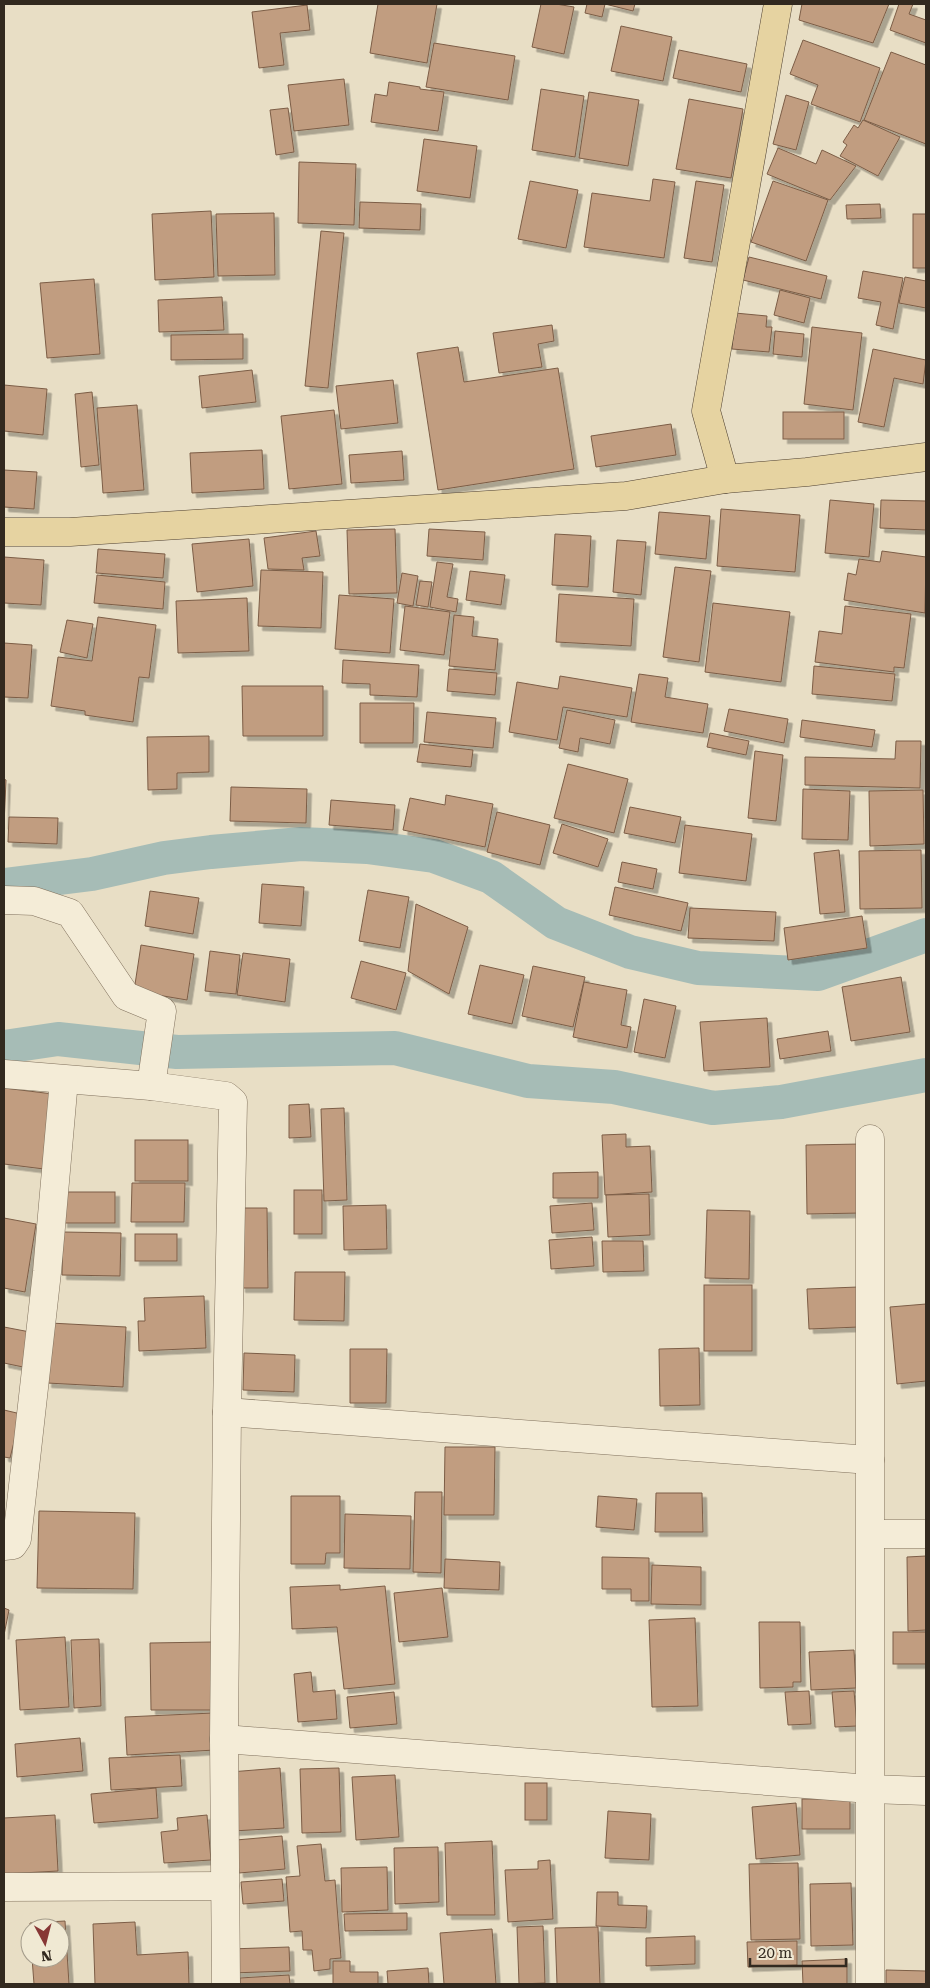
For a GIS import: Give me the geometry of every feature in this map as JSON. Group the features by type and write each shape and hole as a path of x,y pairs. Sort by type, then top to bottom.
{"main road":[{"path":"725,479 706,411 778,4"},
{"path":"4,532 70,532 626,496 725,479 807,472 926,457"}],"street":[{"path":"4,900 34,901 70,913 126,996 162,1011 151,1086"},
{"path":"4,1074 151,1086 226,1096 233,1102 227,1412 224,1739 226,1984"},
{"path":"4,1546 13,1545 17,1539 47,1272 64,1080"},
{"path":"870,1139 870,1984"},
{"path":"227,1412 870,1460"},
{"path":"870,1534 926,1534"},
{"path":"224,1739 870,1789 926,1791"},
{"path":"4,1887 225,1886"}],"building":[{"path":"378,4 437,4 427,63 370,53"},
{"path":"541,4 574,7 564,54 532,47"},
{"path":"587,4 605,4 602,17 585,13"},
{"path":"605,4 635,4 633,11"},
{"path":"802,4 889,4 873,43 799,20"},
{"path":"899,4 913,4 909,14 926,20 926,43 890,30"},
{"path":"307,5 310,30 280,33 284,65 259,68 252,12"},
{"path":"621,26 672,37 663,81 611,71"},
{"path":"803,40 880,68 860,122 811,104 818,85 790,74"},
{"path":"434,43 515,56 508,100 426,87"},
{"path":"679,50 747,64 741,92 673,78"},
{"path":"891,52 926,65 926,144 864,120"},
{"path":"344,79 349,125 294,131 288,85"},
{"path":"389,82 444,92 438,131 371,122 375,94 387,96"},
{"path":"541,89 584,96 575,157 532,150"},
{"path":"589,92 639,100 628,166 579,158"},
{"path":"786,95 809,102 796,150 773,144"},
{"path":"689,99 743,109 731,178 676,169"},
{"path":"288,108 294,152 276,155 270,110"},
{"path":"863,120 900,137 878,176 840,156 847,145 843,142 854,125 858,128"},
{"path":"424,139 477,146 470,198 417,191"},
{"path":"778,148 816,164 822,150 856,166 830,200 767,174"},
{"path":"299,162 356,164 354,225 298,223"},
{"path":"653,179 675,182 664,258 584,247 592,193 650,201"},
{"path":"530,181 578,190 566,248 518,239"},
{"path":"696,181 724,185 712,262 684,258"},
{"path":"773,181 828,200 806,261 751,242"},
{"path":"360,202 421,204 420,230 359,228"},
{"path":"880,204 881,218 847,219 846,205"},
{"path":"211,211 214,277 155,280 152,214"},
{"path":"274,213 275,275 218,276 216,214"},
{"path":"913,214 926,214 926,268 913,268"},
{"path":"321,231 344,233 328,388 305,386"},
{"path":"749,257 827,276 821,299 743,280"},
{"path":"863,271 903,278 893,329 876,325 881,302 858,298"},
{"path":"905,277 926,281 926,308 899,303"},
{"path":"94,279 100,354 47,358 40,283"},
{"path":"780,290 810,298 804,323 774,315"},
{"path":"222,297 224,330 159,332 158,300"},
{"path":"735,313 767,316 766,327 772,327 769,352 732,349"},
{"path":"552,325 554,341 538,344 542,367 499,373 493,333"},
{"path":"812,327 862,333 853,410 804,404"},
{"path":"775,331 804,334 802,357 773,354"},
{"path":"243,334 243,359 171,360 171,335"},
{"path":"458,347 464,382 558,368 574,469 438,490 417,353"},
{"path":"873,349 926,360 923,384 894,378 884,427 858,422"},
{"path":"252,370 256,402 202,408 199,376"},
{"path":"393,380 398,423 341,429 336,386"},
{"path":"4,385 47,389 43,435 4,431"},
{"path":"92,392 99,465 81,467 75,394"},
{"path":"137,405 144,490 103,493 97,408"},
{"path":"334,410 342,484 289,489 281,416"},
{"path":"783,412 844,412 844,439 783,439"},
{"path":"671,424 676,455 596,467 591,436"},
{"path":"262,450 264,489 192,493 190,453"},
{"path":"402,451 404,480 351,483 349,455"},
{"path":"4,470 37,472 34,509 4,507"},
{"path":"830,500 874,504 869,557 825,553"},
{"path":"881,500 926,501 926,530 880,528"},
{"path":"721,509 800,515 795,572 717,566"},
{"path":"659,512 710,516 706,559 655,554"},
{"path":"395,529 397,593 349,594 347,530"},
{"path":"429,529 485,532 483,560 427,556"},
{"path":"316,531 320,556 302,558 304,570 268,569 264,538"},
{"path":"555,534 591,536 588,587 552,585"},
{"path":"249,539 253,586 197,592 192,544"},
{"path":"617,540 646,542 641,595 613,592"},
{"path":"98,549 165,554 163,578 96,573"},
{"path":"882,551 926,557 925,613 844,600 848,573 856,575 859,559 880,562"},
{"path":"4,557 44,560 41,605 4,603"},
{"path":"437,562 453,564 447,597 458,599 456,612 430,607"},
{"path":"675,567 711,571 699,662 663,657"},
{"path":"261,570 323,572 321,628 258,626"},
{"path":"470,571 505,575 501,605 466,600"},
{"path":"402,573 418,576 413,606 397,603"},
{"path":"97,575 165,582 163,609 94,603"},
{"path":"420,581 432,582 428,607 416,605"},
{"path":"559,594 634,599 631,646 556,642"},
{"path":"339,595 394,599 390,653 335,649"},
{"path":"247,598 249,651 178,653 176,601"},
{"path":"713,603 790,612 781,682 705,672"},
{"path":"405,606 450,612 444,655 400,650"},
{"path":"845,606 911,614 904,668 894,667 894,672 815,662 819,631 842,634"},
{"path":"454,615 474,617 472,636 498,639 495,670 449,666"},
{"path":"98,617 156,625 149,678 139,677 133,722 85,715 85,711 51,706 58,657 92,661"},
{"path":"67,620 93,624 87,658 60,652"},
{"path":"4,643 32,645 28,698 4,697"},
{"path":"343,660 419,665 417,697 370,695 370,684 342,683"},
{"path":"814,666 895,674 892,701 812,694"},
{"path":"449,669 497,673 495,695 447,691"},
{"path":"639,674 668,678 665,697 708,704 703,733 631,722"},
{"path":"560,676 632,688 627,717 563,707 557,740 509,732 517,682 558,689"},
{"path":"242,686 323,686 323,736 243,736"},
{"path":"360,703 414,703 413,743 360,743"},
{"path":"729,709 788,719 784,743 724,731"},
{"path":"567,710 615,720 610,744 580,738 578,752 559,748"},
{"path":"427,712 496,718 493,748 424,742"},
{"path":"802,720 875,730 872,747 800,737"},
{"path":"710,733 749,741 746,755 707,747"},
{"path":"209,736 209,772 177,773 177,789 148,790 147,737"},
{"path":"896,741 921,741 920,788 805,785 805,757 895,759"},
{"path":"420,744 473,750 471,767 417,762"},
{"path":"755,751 783,755 776,821 748,818"},
{"path":"568,764 628,779 614,833 554,818"},
{"path":"4,779 6,780 4,825"},
{"path":"231,787 307,789 306,823 230,821"},
{"path":"803,789 850,791 848,840 802,839"},
{"path":"923,790 924,844 870,846 869,791"},
{"path":"446,795 493,804 485,847 403,830 410,798 445,805"},
{"path":"331,800 395,805 393,830 329,825"},
{"path":"630,807 681,817 675,843 624,833"},
{"path":"497,812 550,825 540,865 487,852"},
{"path":"9,817 58,818 57,844 8,842"},
{"path":"562,824 608,839 598,867 553,853"},
{"path":"685,825 752,834 746,881 679,873"},
{"path":"839,850 845,912 820,914 814,853"},
{"path":"921,850 922,908 860,909 859,851"},
{"path":"622,862 657,869 653,889 618,882"},
{"path":"262,884 304,887 301,926 259,923"},
{"path":"615,887 688,903 681,931 609,915"},
{"path":"368,890 409,897 400,948 359,941"},
{"path":"150,891 199,898 193,934 145,926"},
{"path":"416,904 468,927 449,994 408,971"},
{"path":"690,908 776,912 774,941 688,938"},
{"path":"862,916 867,948 788,960 784,928"},
{"path":"141,945 194,954 187,1000 134,991"},
{"path":"210,951 240,955 236,994 205,991"},
{"path":"243,953 290,959 285,1002 237,995"},
{"path":"361,961 406,973 396,1010 351,998"},
{"path":"480,965 524,975 512,1024 468,1014"},
{"path":"533,966 585,977 573,1027 522,1016"},
{"path":"901,977 910,1032 851,1041 842,987"},
{"path":"584,982 627,990 621,1025 631,1027 627,1048 573,1037"},
{"path":"644,999 676,1006 665,1058 634,1052"},
{"path":"767,1018 770,1067 704,1071 700,1022"},
{"path":"828,1031 831,1051 780,1059 777,1039"},
{"path":"4,1088 53,1094 44,1169 4,1164"},
{"path":"309,1104 311,1137 289,1138 289,1105"},
{"path":"344,1108 347,1200 324,1201 321,1109"},
{"path":"626,1134 626,1147 650,1146 652,1192 605,1195 602,1135"},
{"path":"135,1140 188,1140 188,1181 135,1181"},
{"path":"861,1144 862,1213 807,1214 806,1145"},
{"path":"598,1172 598,1198 553,1198 553,1173"},
{"path":"132,1183 185,1183 184,1222 131,1222"},
{"path":"294,1190 322,1190 322,1234 294,1234"},
{"path":"63,1192 115,1192 115,1223 63,1223"},
{"path":"649,1194 650,1235 608,1237 606,1195"},
{"path":"592,1203 594,1230 552,1233 550,1206"},
{"path":"386,1205 387,1249 344,1250 343,1206"},
{"path":"239,1208 267,1208 268,1288 241,1288"},
{"path":"707,1210 750,1211 749,1279 705,1278"},
{"path":"4,1218 36,1224 25,1292 4,1288"},
{"path":"63,1232 121,1233 120,1276 62,1275"},
{"path":"135,1234 177,1234 177,1261 135,1261"},
{"path":"592,1237 594,1266 551,1269 549,1240"},
{"path":"602,1241 643,1241 644,1271 603,1272"},
{"path":"295,1272 345,1272 344,1321 294,1320"},
{"path":"704,1285 752,1285 752,1351 704,1351"},
{"path":"858,1287 859,1327 809,1329 807,1289"},
{"path":"204,1296 206,1348 139,1351 138,1321 145,1321 144,1298"},
{"path":"926,1304 926,1381 897,1384 890,1307"},
{"path":"50,1323 126,1327 123,1387 47,1383"},
{"path":"4,1327 30,1332 23,1367 4,1363"},
{"path":"699,1348 700,1405 660,1406 659,1349"},
{"path":"350,1349 387,1349 386,1403 350,1403"},
{"path":"244,1353 295,1355 294,1392 243,1390"},
{"path":"4,1410 21,1414 10,1458 4,1457"},
{"path":"445,1447 495,1447 494,1515 444,1515"},
{"path":"415,1492 442,1492 441,1573 413,1572"},
{"path":"656,1493 702,1493 703,1532 655,1532"},
{"path":"291,1496 340,1496 340,1553 326,1553 325,1564 291,1564"},
{"path":"598,1496 637,1499 634,1530 596,1527"},
{"path":"39,1511 135,1513 133,1589 37,1588"},
{"path":"345,1514 411,1516 410,1569 344,1568"},
{"path":"926,1556 926,1630 908,1631 907,1557"},
{"path":"602,1557 649,1558 649,1601 631,1601 631,1589 602,1589"},
{"path":"445,1559 500,1562 499,1590 444,1588"},
{"path":"652,1565 701,1567 701,1605 651,1604"},
{"path":"340,1585 340,1590 385,1586 395,1684 344,1689 337,1627 292,1629 290,1587"},
{"path":"442,1588 448,1637 399,1642 394,1593"},
{"path":"4,1608 9,1610 4,1635"},
{"path":"695,1618 698,1706 652,1707 649,1620"},
{"path":"759,1622 800,1622 801,1682 793,1682 793,1687 760,1688"},
{"path":"893,1632 926,1632 926,1664 893,1664"},
{"path":"65,1637 69,1707 20,1710 16,1640"},
{"path":"99,1639 101,1706 74,1708 71,1640"},
{"path":"212,1642 213,1710 151,1710 150,1643"},
{"path":"854,1650 856,1688 811,1690 809,1652"},
{"path":"311,1672 313,1692 335,1690 337,1719 298,1722 294,1674"},
{"path":"809,1691 811,1724 788,1725 785,1692"},
{"path":"854,1691 857,1726 835,1727 832,1692"},
{"path":"394,1692 397,1724 350,1728 347,1697"},
{"path":"213,1713 215,1750 127,1755 125,1717"},
{"path":"80,1738 83,1771 17,1777 15,1744"},
{"path":"180,1755 182,1786 111,1790 109,1758"},
{"path":"280,1768 284,1828 233,1831 230,1772"},
{"path":"339,1768 341,1832 302,1833 300,1769"},
{"path":"395,1775 399,1837 356,1840 352,1777"},
{"path":"525,1783 547,1783 547,1820 525,1820"},
{"path":"156,1788 158,1818 94,1823 91,1794"},
{"path":"802,1799 850,1799 850,1829 802,1829"},
{"path":"796,1803 800,1855 756,1859 752,1807"},
{"path":"608,1811 651,1814 649,1860 605,1858"},
{"path":"55,1815 58,1871 4,1874 4,1818"},
{"path":"207,1815 211,1860 164,1863 161,1832 178,1830 177,1818"},
{"path":"282,1836 285,1869 239,1873 236,1840"},
{"path":"492,1841 495,1915 447,1915 445,1843"},
{"path":"321,1844 325,1881 335,1880 341,1958 330,1959 330,1969 314,1971 312,1950 303,1950 302,1931 290,1932 286,1877 300,1876 297,1846"},
{"path":"438,1847 439,1902 395,1904 394,1848"},
{"path":"550,1860 553,1919 508,1922 505,1870 538,1869 538,1861"},
{"path":"798,1863 800,1939 751,1940 749,1864"},
{"path":"387,1867 388,1910 342,1912 341,1868"},
{"path":"282,1879 284,1901 243,1904 241,1882"},
{"path":"851,1883 853,1945 811,1946 810,1884"},
{"path":"597,1892 618,1892 618,1905 647,1906 646,1928 596,1926"},
{"path":"407,1913 407,1930 345,1931 344,1914"},
{"path":"135,1922 137,1955 188,1952 189,1984 95,1984 93,1924"},
{"path":"543,1926 545,1983 519,1984 517,1927"},
{"path":"598,1927 600,1984 557,1984 555,1928"},
{"path":"492,1929 496,1984 444,1984 440,1933"},
{"path":"695,1936 695,1964 646,1966 646,1938"},
{"path":"797,1941 797,1965 748,1967 747,1942"},
{"path":"289,1947 290,1971 231,1973 230,1949"},
{"path":"847,1959 847,1984 803,1984 802,1961"},
{"path":"333,1961 350,1961 350,1972 378,1972 378,1984 333,1984"},
{"path":"33,1968 68,1968 69,1984 34,1984"},
{"path":"428,1968 429,1984 388,1984 387,1971"},
{"path":"886,1970 926,1971 926,1984 886,1984"},
{"path":"289,1975 290,1984 240,1984 240,1978"}],"waterway":[{"path":"4,885 92,874 164,858 211,852 301,844 367,847 434,856 491,877 556,923 630,952 698,968 818,974 926,935"},
{"path":"4,1047 58,1039 177,1052 395,1048 528,1081 614,1087 713,1108 781,1102 926,1075"}]}
